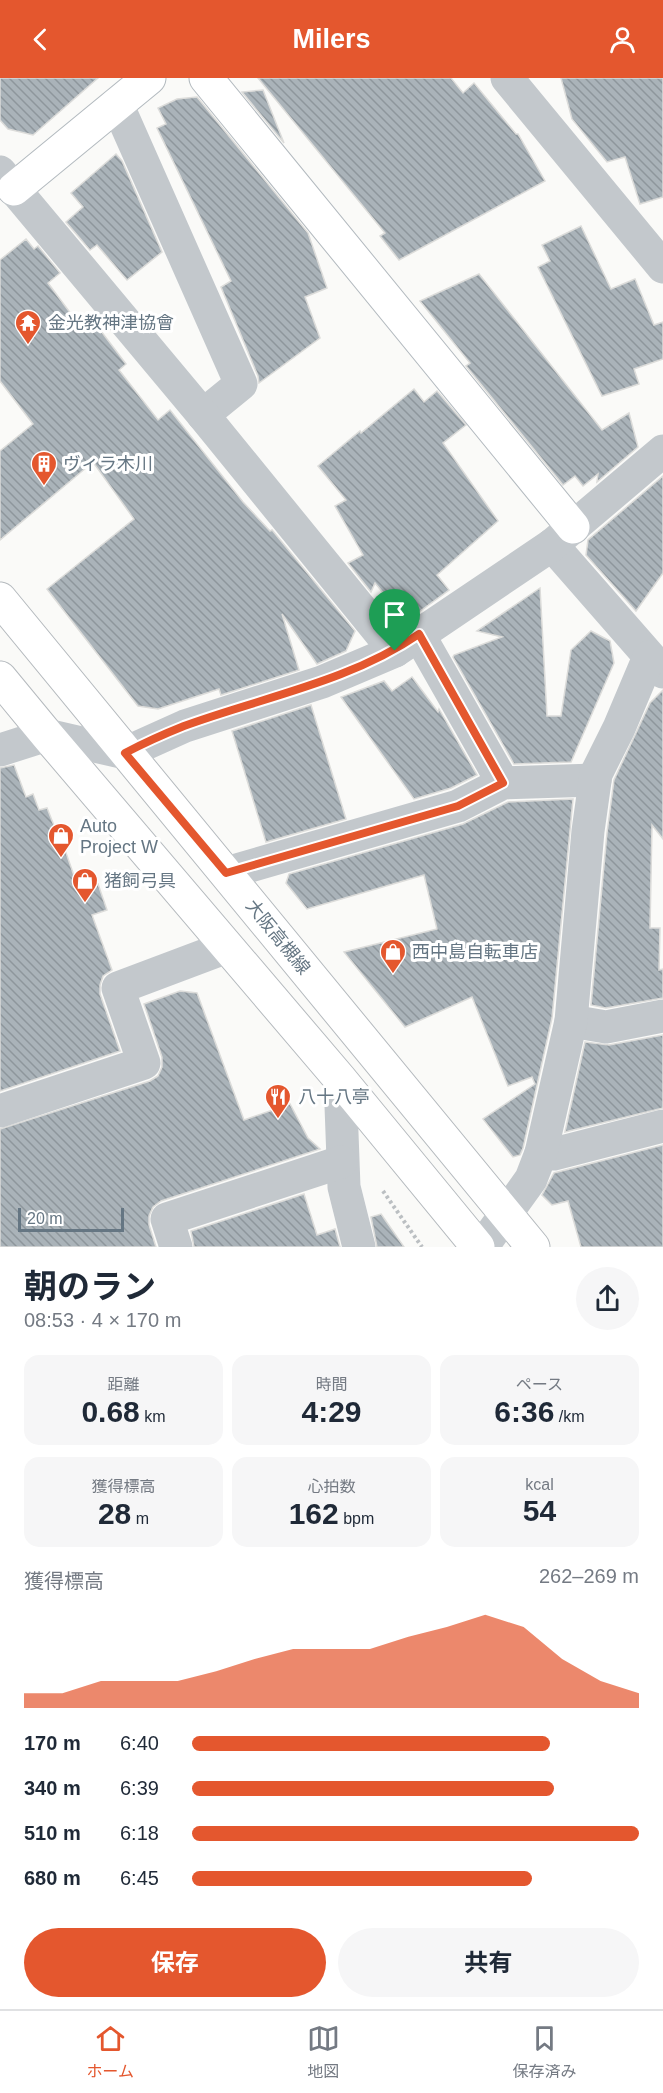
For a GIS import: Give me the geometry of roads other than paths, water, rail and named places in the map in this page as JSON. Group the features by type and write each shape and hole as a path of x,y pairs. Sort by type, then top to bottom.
{"main road":[{"path":"5,187 149,78"},
{"path":"206,78 563,536"},
{"name":"大阪高槻線","path":"0,599 533,1247"},
{"path":"0,678 480,1247"}],"street":[{"path":"507,78 663,267"},
{"path":"117,104 241,384 203,415"},
{"path":"5,187 203,415 407,643 503,783"},
{"path":"0,750 46,735 125,753 185,726 322,682 407,643 563,536 663,451"},
{"path":"480,1247 531,1179 541,1153 571,1021 588,831 596,774 656,665 563,536"},
{"path":"226,873 458,806 503,783 595,780"},
{"path":"0,1111 144,1063 118,988 227,947"},
{"path":"571,1021 606,1027 663,1016"},
{"path":"340,1079 344,1187 359,1247"},
{"path":"541,1153 554,1154 663,1126"},
{"path":"176,1247 166,1219 342,1162"}],"place":[{"name":"金光教神津協會","path":"28,346"},
{"name":"ヴィラ木川","path":"44,487"},
{"name":"Auto Project W","path":"61,859"},
{"name":"猪飼弓具","path":"85,904"},
{"name":"西中島自転車店","path":"393,975"},
{"name":"八十八亭","path":"278,1120"}]}
